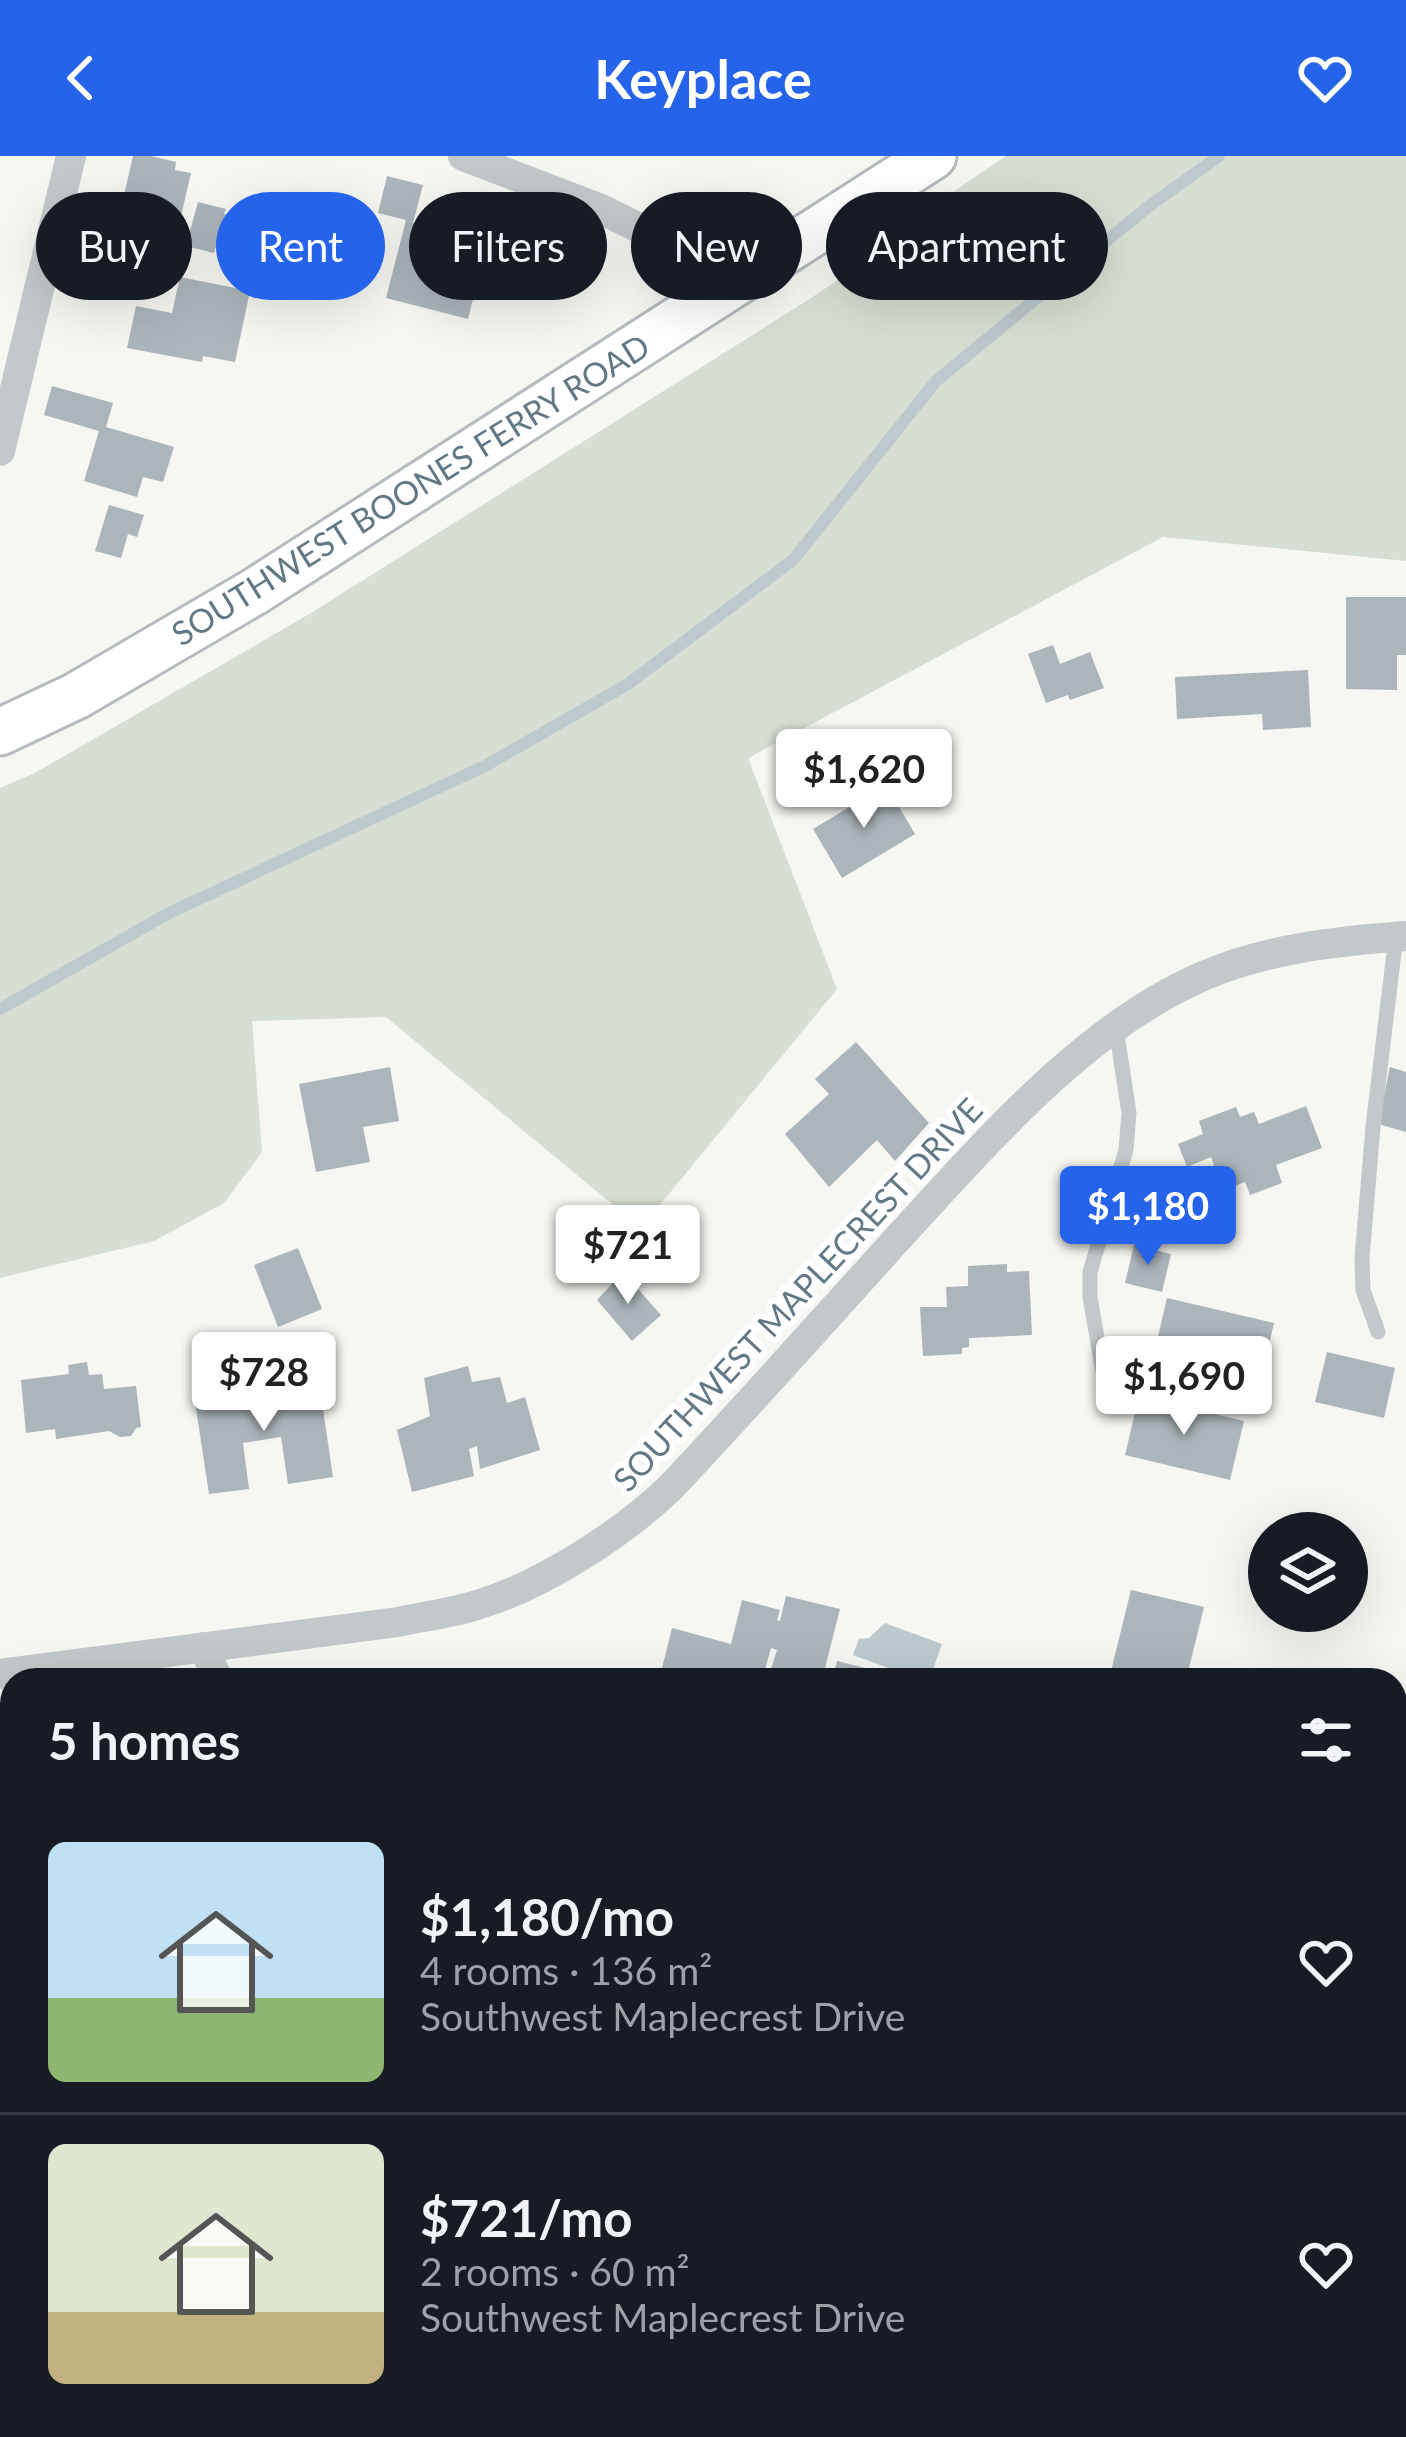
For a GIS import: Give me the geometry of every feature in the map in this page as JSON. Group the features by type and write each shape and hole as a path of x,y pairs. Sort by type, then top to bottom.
{"main road":[{"name":"SOUTHWEST BOONES FERRY ROAD","path":"802,239 934,156"},
{"name":"SOUTHWEST BOONES FERRY ROAD","path":"0,732 76,696 254,592 706,300"}],"street":[{"path":"0,452 71,156"},
{"path":"463,156 631,223"},
{"name":"SOUTHWEST MAPLECREST DRIVE","path":"45,1668 398,1622 483,1604 560,1567 649,1508 986,1142 1055,1077 1117,1028 1196,979 1234,963 1401,936"},
{"path":"204,1647 213,1668"}],"lane":[{"path":"1378,1332 1363,1290 1362,1258 1372,1127 1401,936"},
{"path":"1104,1378 1090,1272 1126,1150 1130,1113 1117,1028"}],"shaded area":[{"path":"1006,156 1406,156 1406,561 1163,537 748,758 837,989 641,1228 386,1017 252,1021 262,1152 224,1203 154,1241 0,1278 0,788 35,773 311,613 826,288 826,300 1108,300 1108,192 953,192"},
{"path":"885,1623 942,1644 933,1668 888,1668 853,1655 859,1639 869,1638"}],"building":[{"path":"133,156 176,162 175,170 191,173 187,192 125,192"},
{"path":"387,176 423,185 421,192 409,192 409,300 473,300 468,319 386,298 406,220 385,215"},
{"path":"198,202 216,206 214,253 192,248"},
{"path":"192,279 216,284 216,300 248,300 235,362 203,356 202,362 127,348 136,306 172,313 175,300 192,300"},
{"path":"52,386 113,403 106,427 174,447 163,482 143,477 137,497 84,481 99,431 44,415"},
{"path":"109,505 144,515 137,537 128,534 121,558 95,551"},
{"path":"1346,597 1406,597 1406,655 1397,655 1397,690 1346,689"},
{"path":"1053,645 1060,664 1090,652 1104,688 1046,703 1028,654"},
{"path":"1308,670 1311,727 1263,730 1262,714 1177,719 1175,677"},
{"path":"886,785 915,834 842,878 813,829"},
{"path":"856,1042 929,1123 895,1161 877,1140 829,1187 785,1134 829,1094 815,1079"},
{"path":"390,1067 399,1121 363,1127 370,1162 316,1172 299,1084"},
{"path":"1390,1067 1406,1072 1406,1132 1378,1124"},
{"path":"1306,1106 1322,1148 1276,1165 1282,1183 1250,1195 1245,1182 1216,1193 1209,1173 1216,1171 1211,1157 1187,1167 1178,1144 1203,1134 1199,1121 1236,1107 1240,1117 1254,1112 1259,1124"},
{"path":"1134,1245 1171,1254 1162,1292 1125,1283"},
{"path":"298,1248 322,1309 278,1327 254,1265"},
{"path":"1007,1264 1007,1272 1029,1271 1032,1335 969,1338 969,1347 962,1348 962,1354 923,1356 920,1307 947,1307 946,1287 968,1286 968,1266"},
{"path":"623,1272 661,1315 632,1341 597,1300"},
{"path":"1167,1298 1274,1323 1260,1383 1153,1358"},
{"path":"1327,1352 1395,1368 1384,1418 1315,1402"},
{"path":"87,1362 89,1375 102,1374 104,1389 136,1386 141,1427 131,1436 120,1437 109,1431 56,1439 55,1429 26,1433 21,1380 69,1374 68,1365"},
{"path":"468,1366 472,1382 500,1377 507,1403 525,1397 540,1450 480,1469 477,1446 469,1449 474,1476 412,1492 397,1430 430,1416 424,1378"},
{"path":"319,1382 333,1477 288,1484 281,1437 243,1443 249,1489 209,1494 195,1402"},
{"path":"1139,1396 1244,1421 1230,1480 1125,1455"},
{"path":"1131,1590 1204,1607 1189,1668 1112,1668"},
{"path":"786,1596 840,1609 825,1668 771,1668 777,1650 771,1648 765,1668 662,1668 672,1628 731,1644 742,1600 780,1610 780,1621"},
{"path":"837,1661 865,1668 835,1668"}],"waterway":[{"path":"0,1009 169,913 485,766 628,684 793,560 936,381 1149,206 1219,156"}]}
